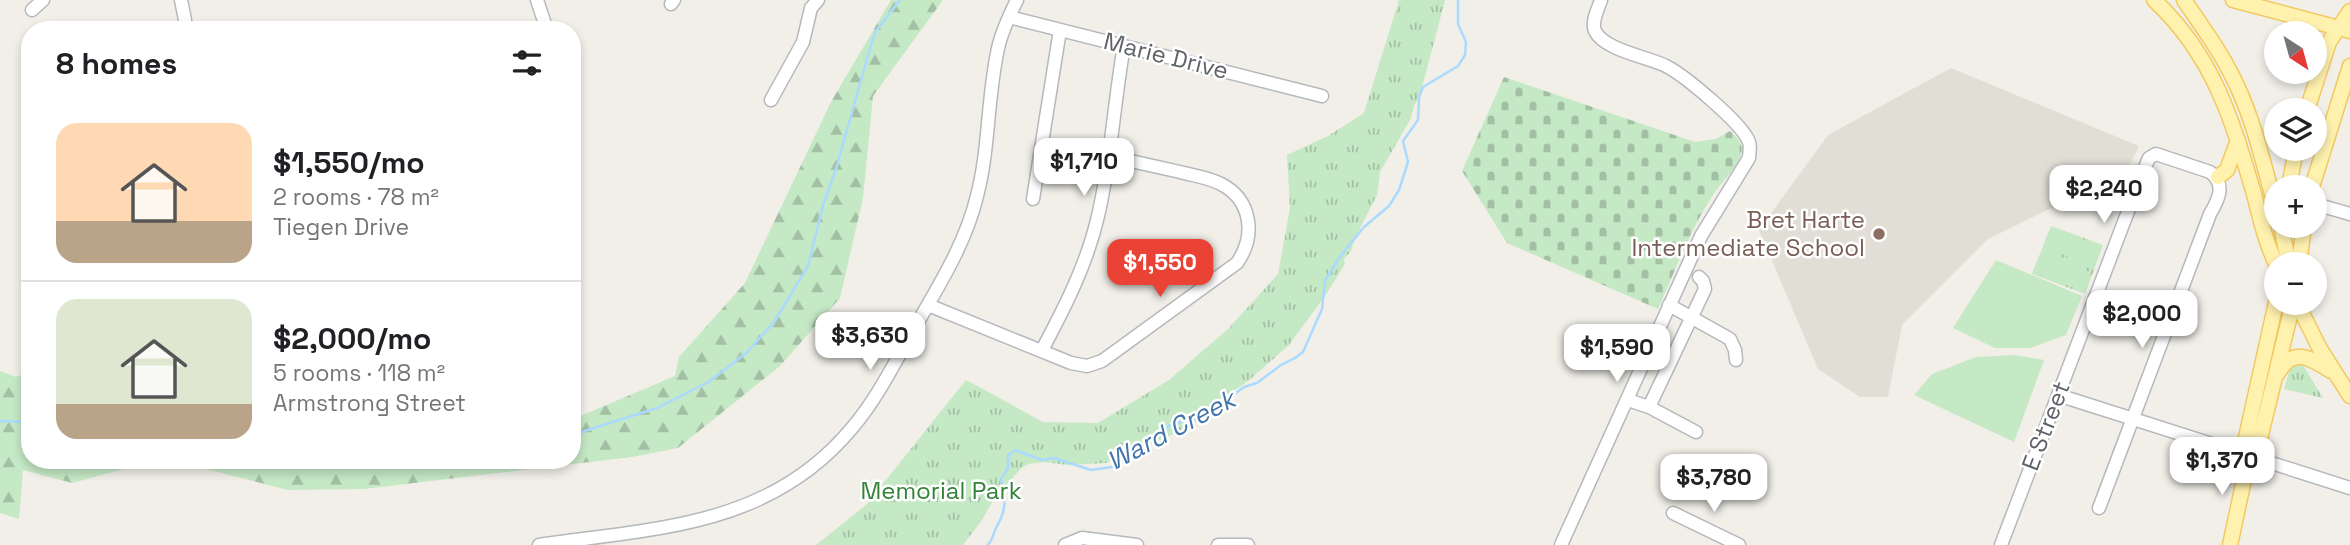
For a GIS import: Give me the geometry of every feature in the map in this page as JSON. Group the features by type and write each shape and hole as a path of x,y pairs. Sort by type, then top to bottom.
{"main road":[{"path":"2154,0 2180,27 2204,61 2225,100 2272,252"},
{"path":"2184,0 2238,86 2266,175"},
{"path":"2240,1 2345,30"},
{"path":"2311,98 2329,42 2345,30 2350,11"},
{"path":"2316,175 2350,66"},
{"path":"2218,177 2227,170 2238,139"},
{"path":"2284,238 2287,247"},
{"path":"2287,238 2287,252"},
{"path":"2230,545 2249,456 2245,442 2273,315"},
{"path":"2249,456 2258,447 2271,387 2292,315"},
{"path":"2302,315 2350,396"},
{"path":"2271,387 2280,369 2295,357 2312,359 2335,373"}],"street":[{"path":"32,10 43,0"},
{"path":"181,0 185,21"},
{"path":"537,0 544,21"},
{"path":"771,100 803,42 811,8 818,0"},
{"path":"539,545 708,519 741,509 783,487 825,456 856,423 880,388 962,243 975,204 986,149 995,66 1009,17 1017,0"},
{"path":"1561,545 1669,305 1709,221 1749,158 1751,144 1742,130 1684,76 1665,65 1605,43 1595,32 1594,26 1601,0"},
{"name":"Marie Drive","path":"1009,17 1322,96"},
{"path":"1033,199 1060,30"},
{"path":"1042,350 1062,315 1083,264 1098,217 1124,46"},
{"name":"E Street","path":"2001,545 2149,158 2156,154 2218,177"},
{"path":"928,305 1077,365 1098,363 1237,263 1247,244 1250,228 1247,212 1239,199 1225,186 1212,180 1109,156"},
{"path":"2099,509 2218,196 2218,177"},
{"path":"2327,207 2350,214"},
{"path":"1649,407 1705,289 1699,277"},
{"path":"1669,305 1730,339 1737,360"},
{"path":"2058,394 2350,488"},
{"path":"1628,400 1649,407 1696,432"},
{"path":"1674,513 1739,545"},
{"path":"1065,545 1082,538 1137,545"},
{"path":"1218,545 1248,545"}],"shaded area":[{"name":"Bret Harte Intermediate School","path":"1951,68 2139,146 2127,171 1988,239 1902,325 1888,397 1860,397 1818,369 1759,230 1828,135"}],"green space":[{"path":"891,0 943,0 873,96 863,198 840,298 780,366 678,448 581,463 581,416 675,376 679,357 745,283 831,102"},
{"name":"Memorial Park","path":"1399,0 1445,0 1420,95 1411,118 1380,172 1377,195 1351,251 1344,259 1345,264 1288,346 1248,381 1210,408 1192,426 1106,463 1068,465 1044,462 1021,468 992,502 963,545 816,545 866,505 966,380 1043,422 1098,423 1169,380 1228,329 1278,274 1290,208 1287,155 1328,136 1364,113"},
{"path":"1504,77 1695,142 1716,139 1730,131 1740,141 1742,150 1739,159 1697,222 1658,309 1507,243 1462,171"},
{"path":"2051,226 2103,245 2085,294 2032,274"},
{"path":"2050,229 2099,248 2092,266 2043,247"},
{"path":"2041,253 2090,272 2083,290 2033,271"},
{"path":"1996,260 2082,296 2066,335 2030,348 1995,348 1953,328"},
{"path":"2015,355 2044,360 2014,442 1914,395 1932,374 1976,357"},
{"path":"2294,365 2303,365 2323,398 2284,389"},
{"path":"0,371 16,377 21,375 21,469 124,469 72,483 23,470 19,519 0,513"},
{"path":"206,469 532,469 364,489 288,490"}],"waterway":[{"path":"581,432 657,408 710,381 746,353 774,322 808,266 823,205 836,169 872,41 876,31 900,0"},
{"name":"Ward Creek","path":"988,545 1003,513 1001,479 1008,468 1008,456 1015,450 1042,460 1054,458 1091,470 1112,467 1143,446 1155,433 1175,423 1202,418 1244,387 1257,383 1303,352 1322,309 1325,281 1339,258 1364,227 1389,206 1399,190 1408,162 1403,141 1418,120 1419,97 1423,87 1458,66 1465,55 1466,42 1458,24 1458,0"},
{"path":"0,421 21,422"}],"place":[{"name":"Bret Harte Intermediate School","path":"1879,234"}]}
